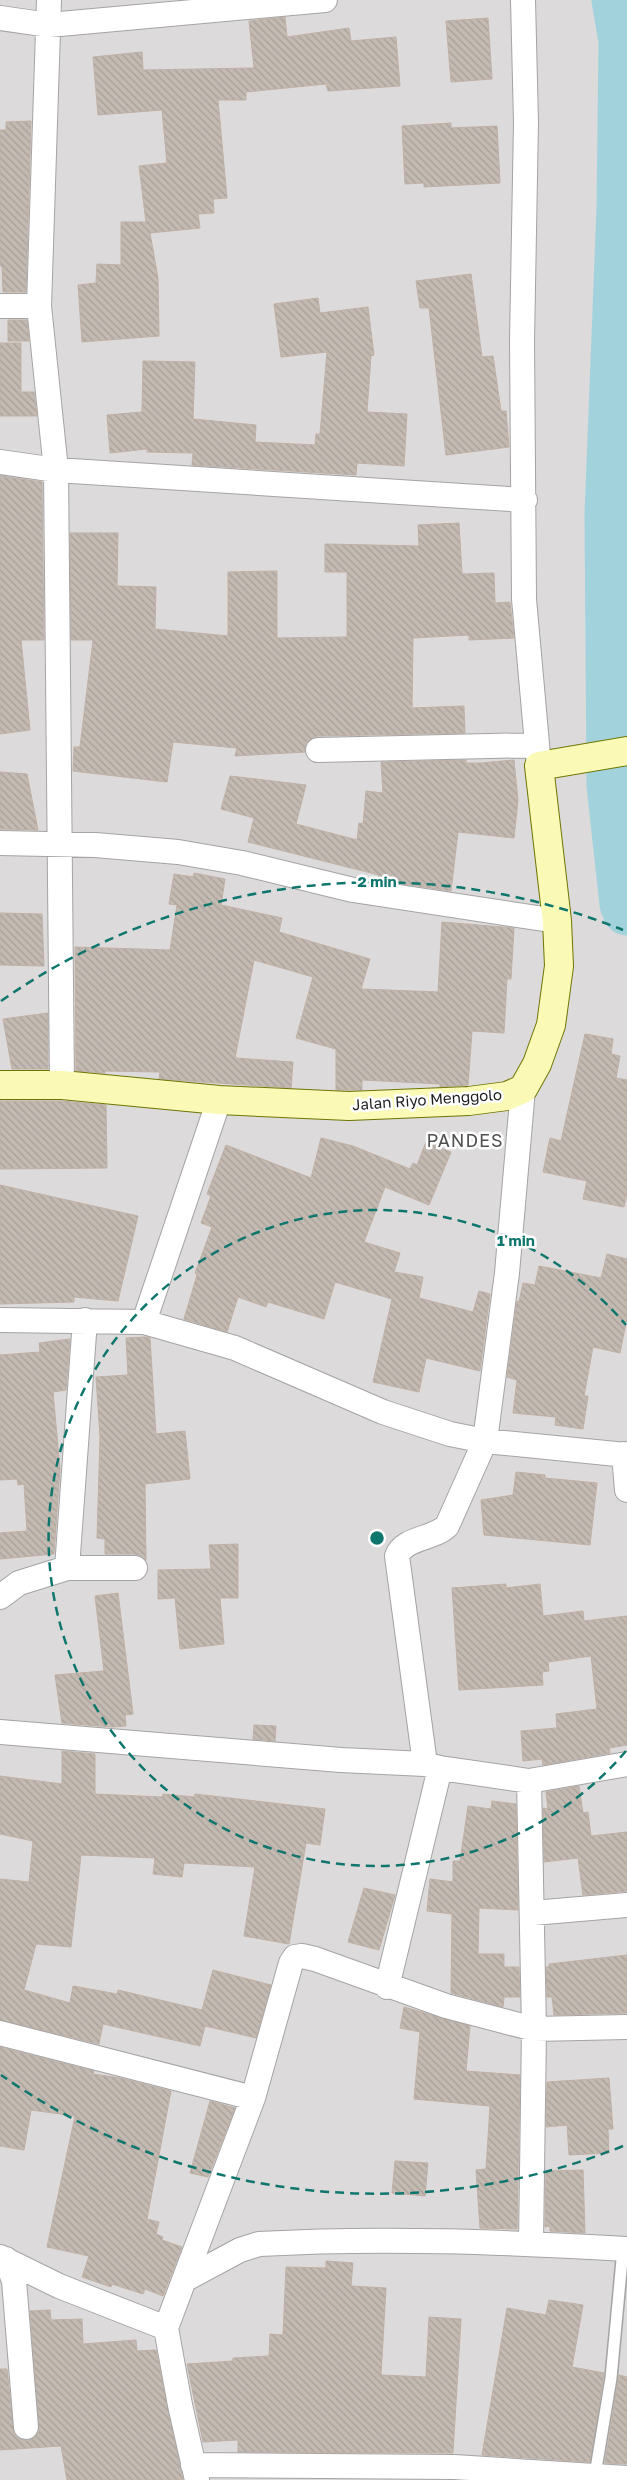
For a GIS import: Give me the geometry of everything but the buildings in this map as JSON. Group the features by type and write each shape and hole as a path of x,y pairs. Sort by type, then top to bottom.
{"street":[{"path":"49,0 38,306 56,470 62,1085"},
{"path":"0,18 49,25 325,0"},
{"path":"523,0 526,122 522,342 525,500 524,599 542,758"},
{"path":"0,306 38,306"},
{"path":"0,462 56,470 525,500"},
{"path":"318,750 542,758 627,752"},
{"name":"Jalan Riyo Menggolo","path":"0,1085 62,1085 219,1100 350,1106 415,1104 508,1096 522,1089 537,1064 550,1025 559,966 557,921 542,758"},
{"path":"0,843 178,852 242,863 353,890 557,921"},
{"path":"387,1987 432,1766 397,1556 403,1547 439,1532 447,1526 485,1441 507,1273 522,1089"},
{"path":"144,1322 219,1100"},
{"path":"0,1320 144,1322 235,1348 418,1425 485,1441 625,1454 627,1490"},
{"path":"67,1568 85,1320"},
{"path":"0,1597 19,1582 67,1568 135,1568"},
{"path":"0,1732 432,1766 529,1781 627,1764"},
{"path":"529,1781 534,2029 531,2244"},
{"path":"533,1913 627,1905"},
{"path":"627,2027 534,2029 469,2013 387,1987 315,1959 302,1956 295,1957 291,1963 253,2098 166,2328 195,2473 453,2473 595,2475 627,2478"},
{"path":"0,2033 253,2098"},
{"path":"184,2280 240,2250 259,2244 422,2242 531,2244 625,2249"},
{"path":"3,2258 59,2286 166,2328"},
{"path":"3,2258 14,2280 26,2427"}],"lane":[{"path":"595,2475 611,2378 625,2249"}],"shaded area":[{"path":"0,0 627,0 627,2480 0,2480"}],"waterway":[{"path":"616,0 623,41 621,208 609,515 611,785 624,904 627,911"}],"district":[{"name":"PANDES","path":"465,1141"}]}
